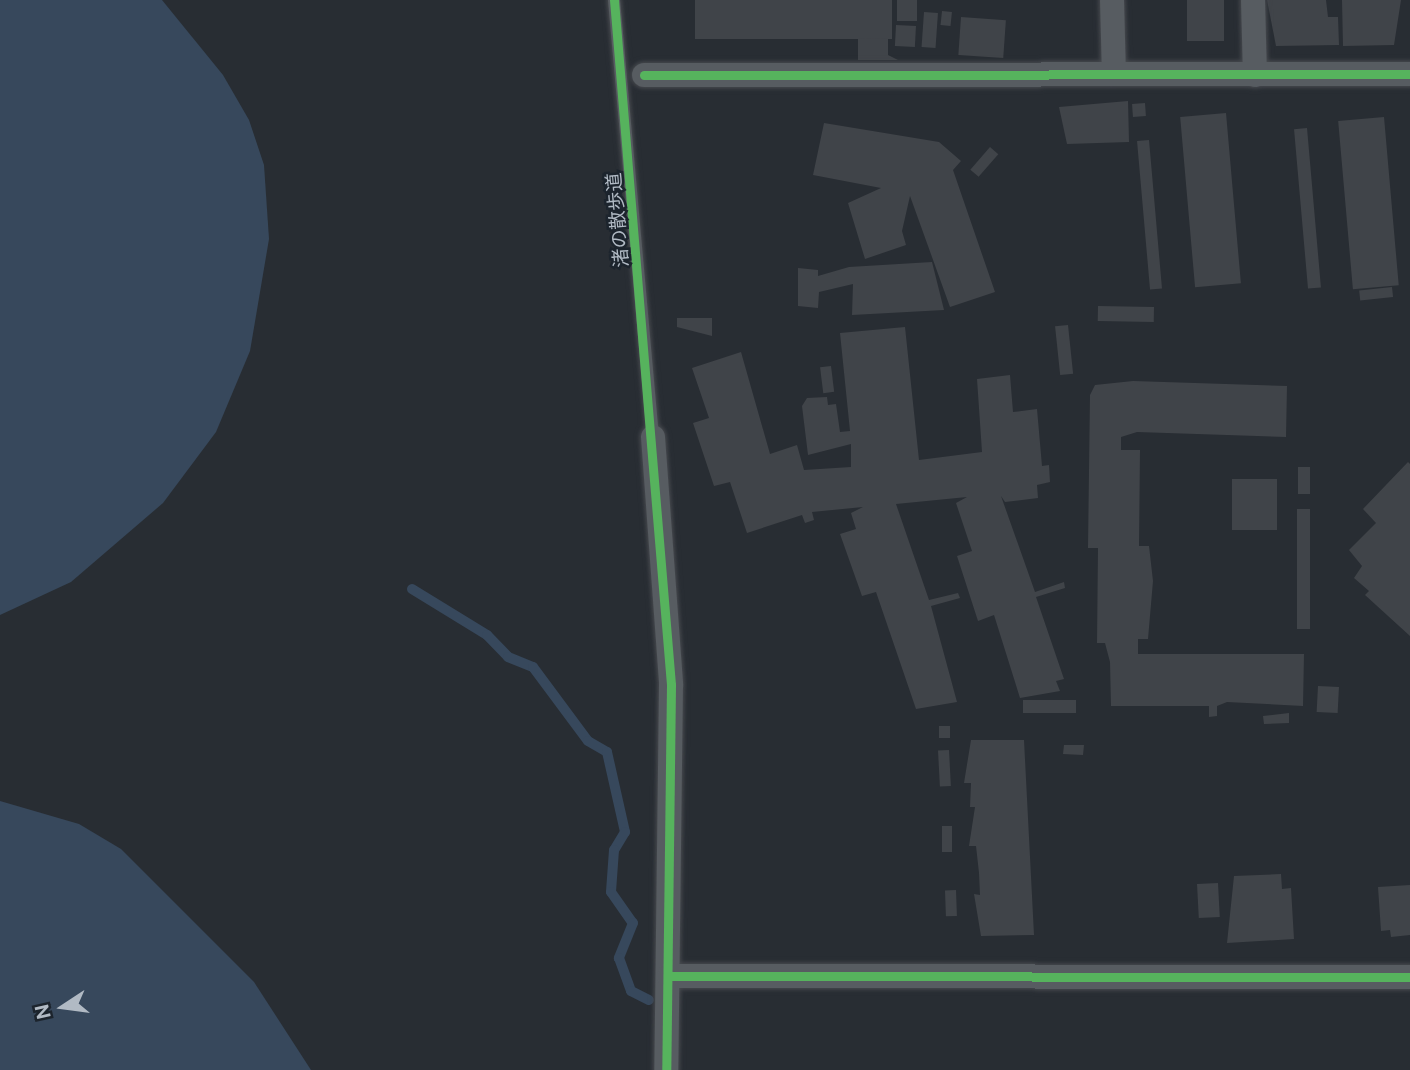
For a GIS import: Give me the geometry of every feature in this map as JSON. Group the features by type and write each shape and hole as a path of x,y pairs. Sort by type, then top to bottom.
{"street":[{"path":"1112,0 1114,74"},
{"path":"1253,0 1255,75"},
{"path":"634,76 1410,74"},
{"path":"653,437 671,685 666,1070"},
{"path":"669,976 1410,978"}],"lane":[{"name":"渚の散歩道","path":"614,0 634,76 653,437"}],"water":[{"path":"0,0 162,0 223,75 249,120 264,165 269,239 250,351 216,432 163,503 71,582 0,615"},
{"path":"0,801 79,824 121,849 254,982 311,1070 0,1070"}],"building":[{"path":"695,0 892,0 892,39 695,39"},
{"path":"897,0 917,0 917,21 897,21"},
{"path":"1187,0 1224,0 1224,41 1187,41"},
{"path":"1267,0 1326,0 1328,17 1338,17 1339,45 1276,46"},
{"path":"1342,0 1401,0 1394,45 1343,46"},
{"path":"942,11 952,12 950,26 941,25"},
{"path":"924,12 938,13 936,48 922,47"},
{"path":"961,17 1006,20 1003,58 958,55"},
{"path":"896,25 916,26 915,47 895,46"},
{"path":"858,38 888,39 888,55 898,60 858,60"},
{"path":"1128,101 1129,142 1067,144 1059,107"},
{"path":"1145,103 1146,116 1133,117 1132,104"},
{"path":"1226,113 1241,283 1195,287 1180,117"},
{"path":"1384,117 1399,285 1353,289 1338,121"},
{"path":"824,123 939,142 961,161 953,170 995,292 950,307 910,196 902,231 906,245 865,259 848,203 881,188 813,175"},
{"path":"1307,128 1321,287 1308,289 1294,129"},
{"path":"1149,140 1162,288 1150,289 1137,141"},
{"path":"990,147 998,154 979,177 970,170"},
{"path":"932,262 944,310 852,315 853,284 819,292 818,308 798,306 798,268 818,270 818,276 849,267"},
{"path":"1392,287 1393,297 1360,300 1359,290"},
{"path":"1098,306 1154,307 1154,322 1098,321"},
{"path":"677,318 712,318 712,336 677,327"},
{"path":"1068,325 1073,374 1060,375 1055,326"},
{"path":"905,327 919,460 982,452 977,379 1010,375 1013,412 1037,409 1042,466 1049,465 1050,482 1037,485 1038,498 1005,502 1001,496 1035,592 1064,582 1065,588 1036,597 1064,679 1056,681 1060,691 1020,698 994,615 978,621 957,556 972,551 956,503 967,497 896,504 929,600 958,593 960,598 931,606 957,702 916,709 876,592 862,596 840,534 856,529 851,513 863,507 812,512 814,520 805,523 802,515 747,533 730,482 714,486 693,423 709,418 692,368 741,352 770,454 797,445 804,470 851,467 851,444 808,455 802,406 807,398 827,397 828,405 836,404 840,432 850,431 840,333"},
{"path":"831,366 834,392 823,393 820,367"},
{"path":"1133,381 1287,386 1286,437 1137,432 1121,437 1121,450 1140,450 1139,546 1149,546 1153,581 1148,639 1138,639 1138,654 1304,654 1303,706 1227,702 1217,706 1217,716 1209,717 1209,706 1111,706 1110,662 1105,643 1097,643 1098,548 1088,548 1090,395 1095,385"},
{"path":"1408,462 1410,636 1365,595 1369,591 1354,578 1362,566 1349,550 1376,523 1363,509"},
{"path":"1298,467 1310,467 1310,494 1298,494"},
{"path":"1232,479 1277,479 1277,530 1232,530"},
{"path":"1297,509 1310,509 1310,629 1297,629"},
{"path":"1318,686 1339,687 1338,713 1317,712"},
{"path":"1023,700 1076,700 1076,713 1023,713"},
{"path":"1289,713 1289,723 1264,724 1263,716"},
{"path":"939,726 950,726 950,738 939,738"},
{"path":"971,740 1024,740 1034,935 981,936 974,894 980,895 976,846 969,846 975,807 970,807 971,783 964,783"},
{"path":"1064,745 1084,745 1083,755 1063,754"},
{"path":"949,750 951,786 940,787 938,751"},
{"path":"942,826 952,826 952,852 942,852"},
{"path":"1281,874 1282,889 1291,888 1294,939 1227,943 1234,876"},
{"path":"1218,883 1220,917 1199,918 1197,884"},
{"path":"1410,885 1410,935 1391,937 1390,930 1381,931 1378,887"},
{"path":"945,890 956,890 957,916 946,916"}],"waterway":[{"path":"412,589 487,635 508,657 533,667 588,741 607,752 625,832 614,850 611,892 633,923 619,958 631,991 649,1000"}],"cycle path":[{"path":"614,0 671,685 666,1070"},
{"path":"644,75 1410,74"},
{"path":"669,976 1410,977"}]}
